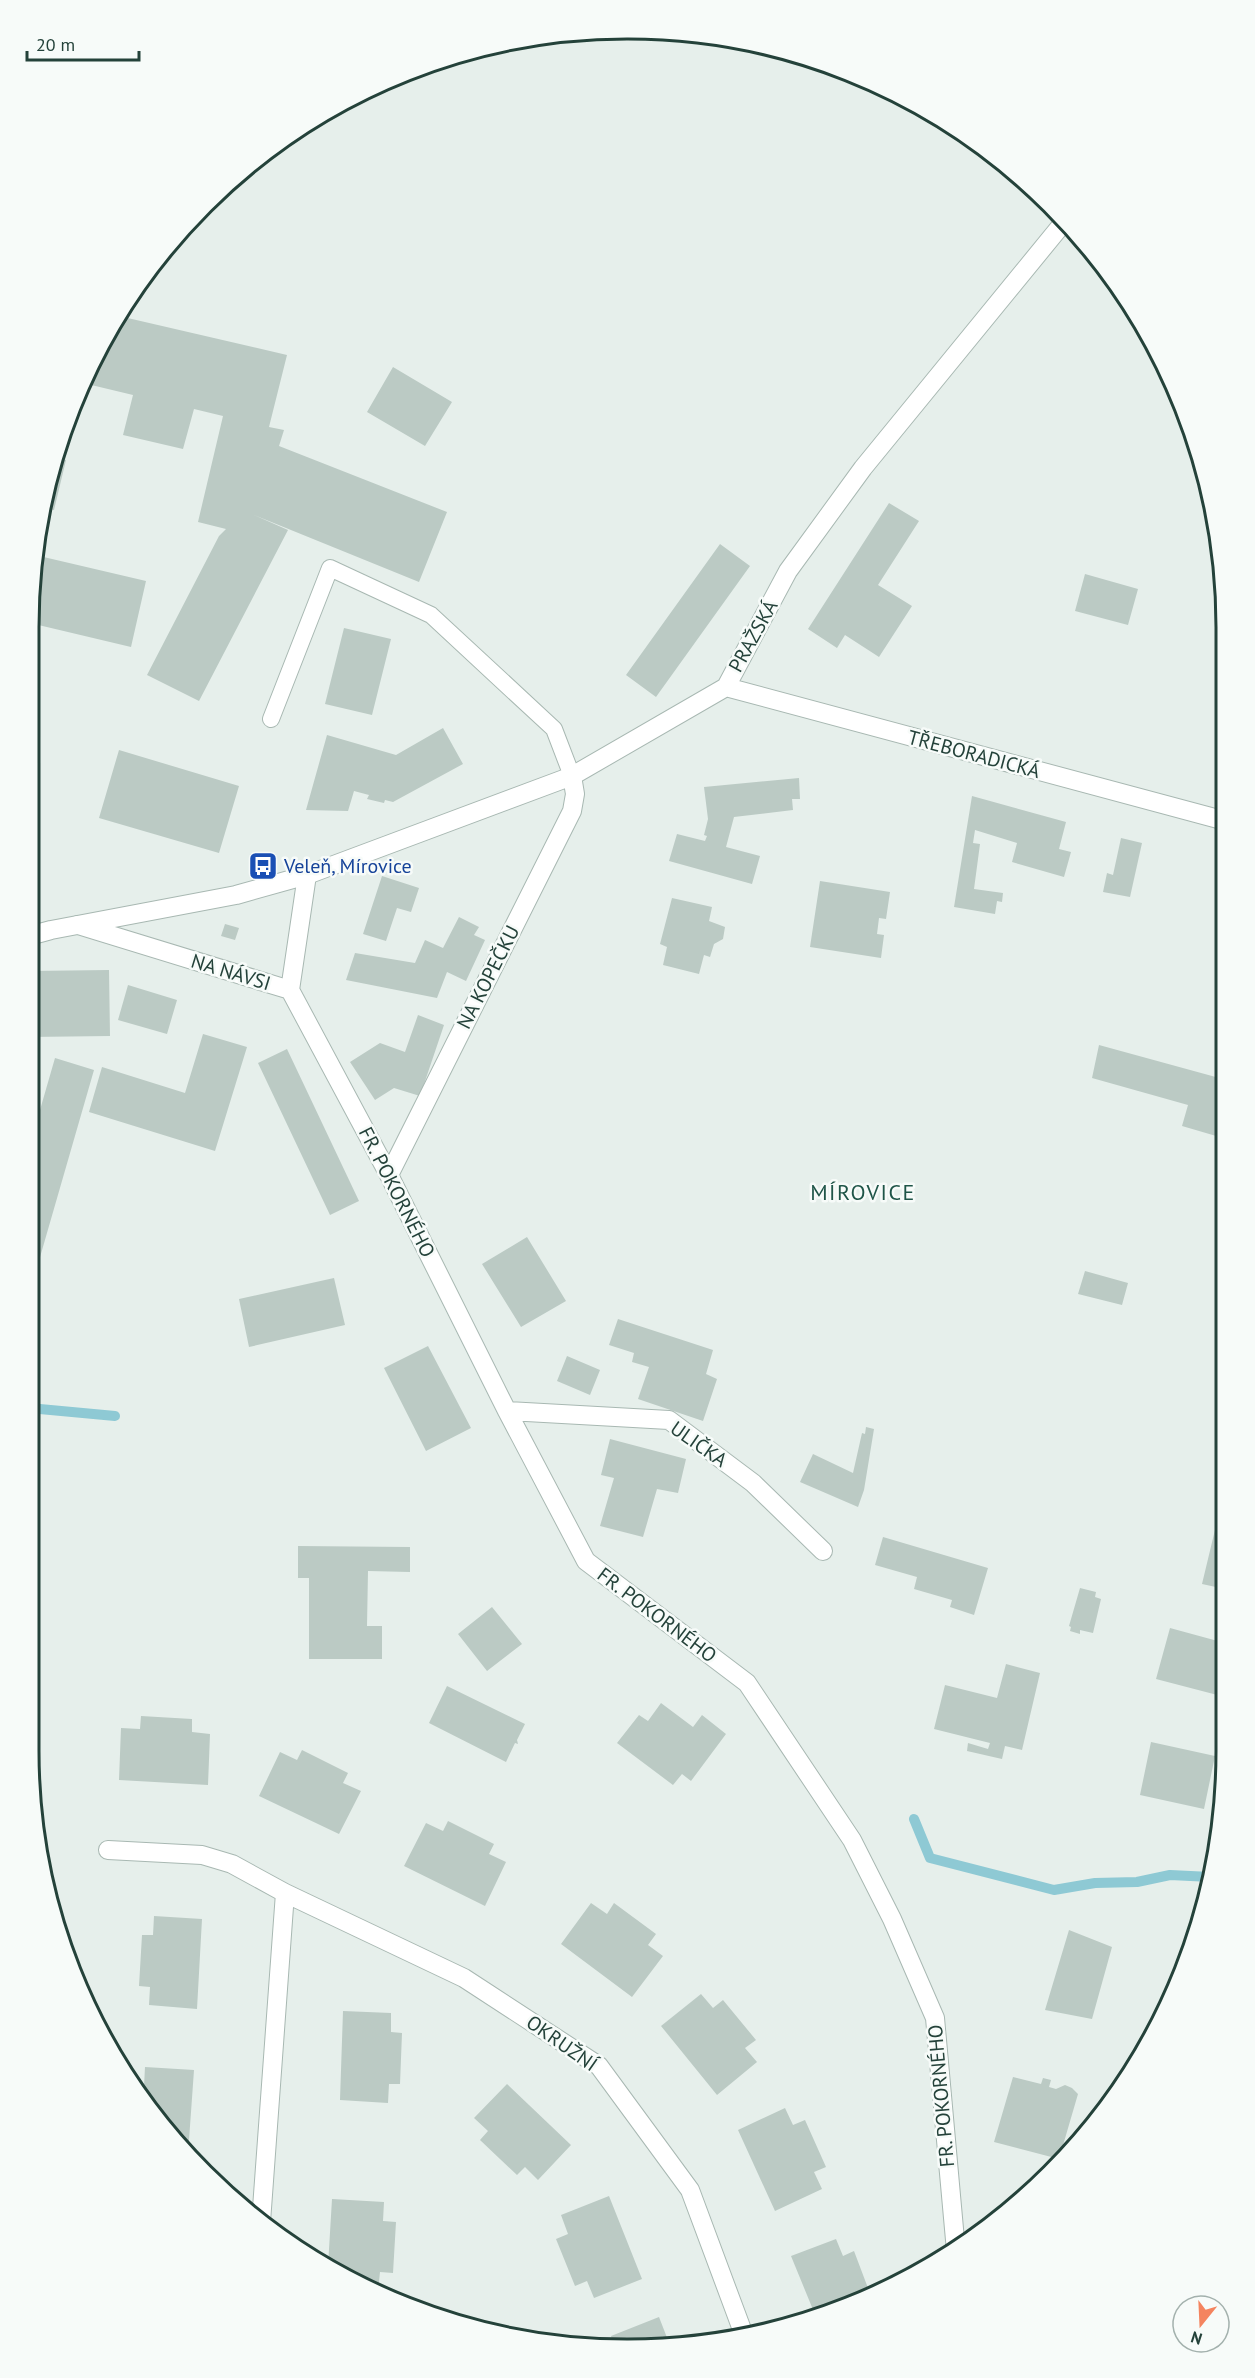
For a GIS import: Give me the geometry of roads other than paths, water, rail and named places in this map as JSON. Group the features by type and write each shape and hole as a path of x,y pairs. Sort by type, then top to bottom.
{"street":[{"name":"PRAŽSKÁ","path":"307,875 572,776 726,687 788,572 863,468 1059,228"},
{"name":"TŘEBORADICKÁ","path":"726,687 1216,818"},
{"name":"NA KOPEČKU","path":"389,1175 572,811 575,794 572,776"},
{"path":"39,934 78,924 236,895 307,875"},
{"name":"NA NÁVSI","path":"78,924 290,990 307,875"},
{"name":"FR. POKORNÉHO","path":"290,990 389,1175 507,1411 586,1561 747,1683 852,1840 892,1919 935,2018 955,2239"},
{"name":"ULIČKA","path":"507,1411 669,1420 753,1483 823,1551"},
{"name":"OKRUŽNÍ","path":"108,1850 202,1855 232,1864 285,1893 464,1978 599,2066 690,2190 741,2328"},
{"path":"262,2211 285,1893"}],"lane":[{"path":"271,719 330,568 431,615 554,729 572,776"}],"waterway":[{"path":"39,1409 115,1416"},
{"path":"914,1819 930,1858 1054,1890 1095,1883 1137,1882 1170,1875 1202,1877"}],"place":[{"name":"Veleň, Mírovice","path":"263,866"}],"district":[{"name":"MÍROVICE","path":"863,1192"}]}
